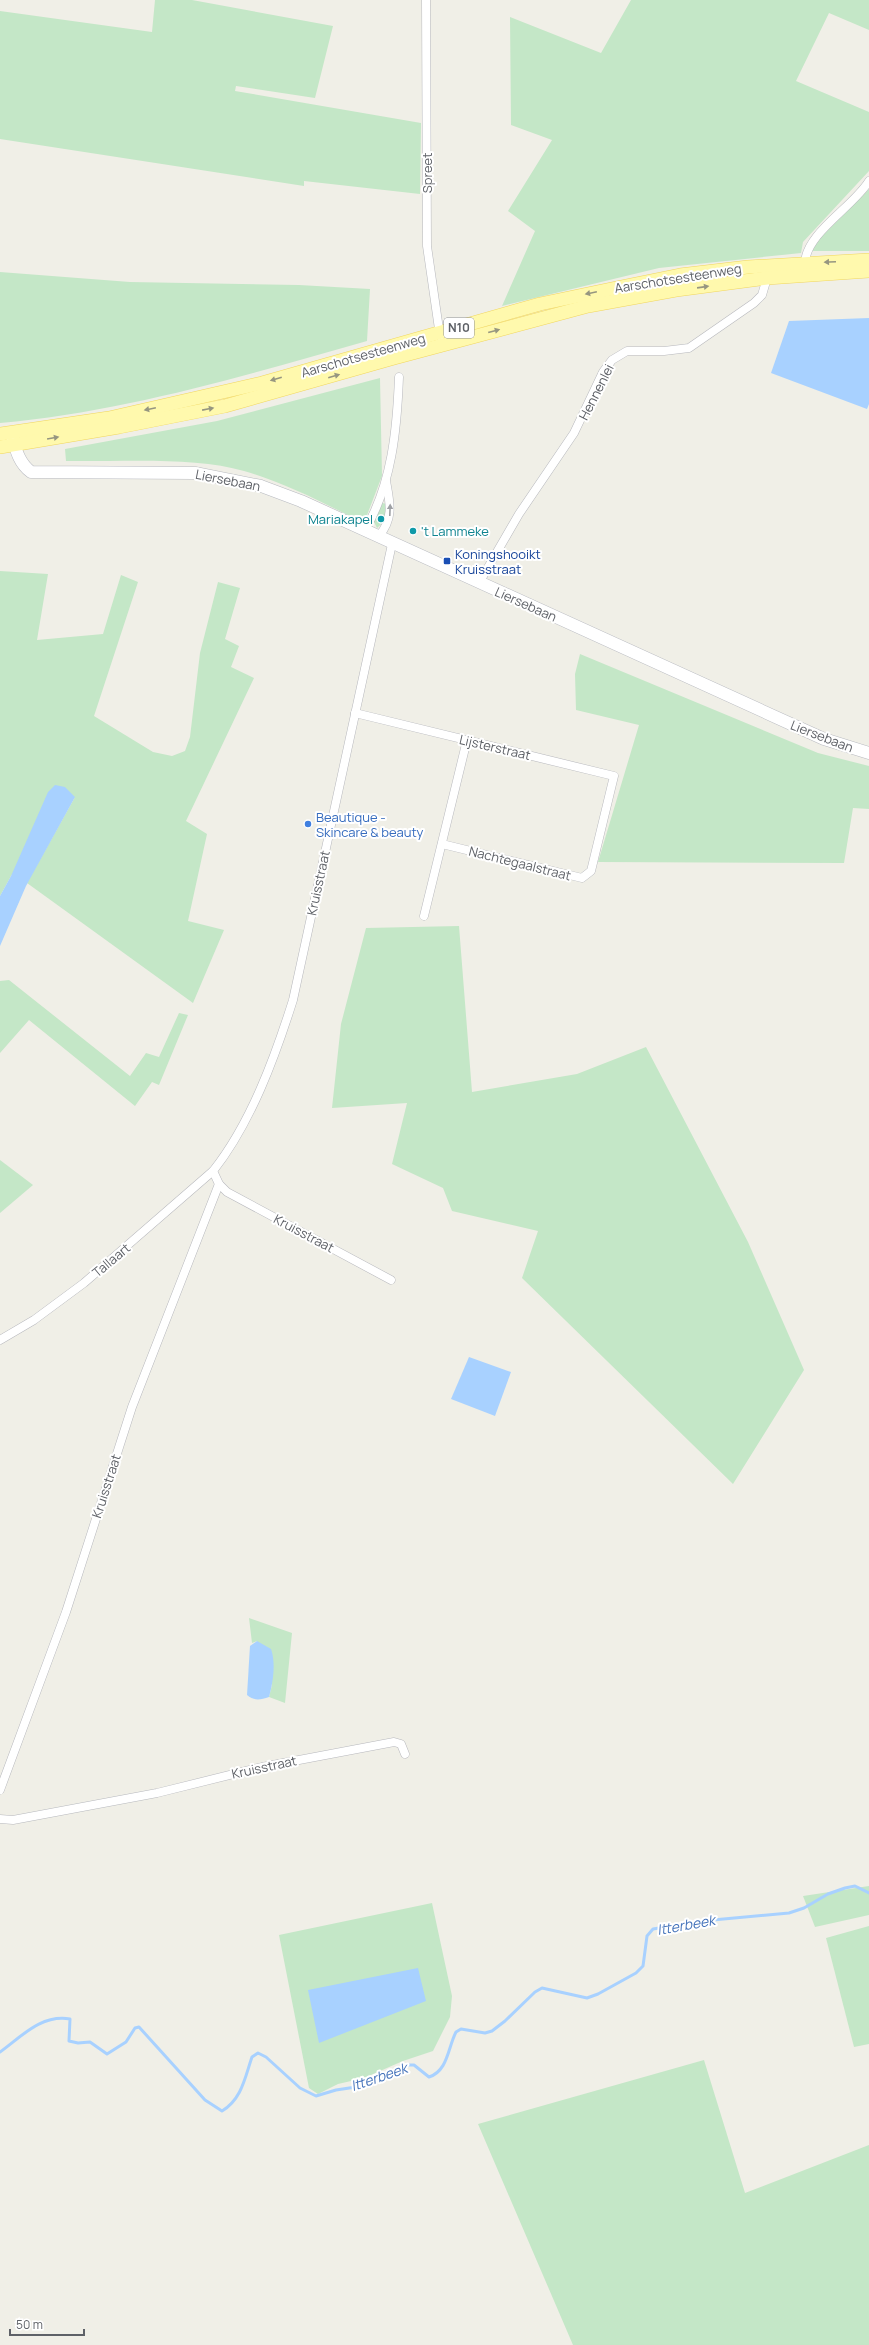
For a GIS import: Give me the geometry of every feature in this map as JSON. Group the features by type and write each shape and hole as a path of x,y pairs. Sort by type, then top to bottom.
{"main road":[{"name":"Aarschotsesteenweg","path":"441,339 540,304 680,275 748,267 869,260"},
{"name":"Aarschotsesteenweg","path":"0,446 9,437 191,400 441,339 588,306 676,290 767,278 869,271"}],"street":[{"name":"Spreet","path":"426,0 427,246 441,339"},
{"path":"805,263 808,248 851,203 869,181"},
{"name":"Hennenlei","path":"480,583 520,514 574,433 604,372 612,360 627,352 679,350 695,345 754,303 762,295 767,278"},
{"path":"365,530 386,480 397,425 399,377"},
{"name":"Liersebaan","path":"9,437 18,458 24,467 31,472 195,473 223,477 261,486 301,501 379,536 392,544 824,739 869,754"},
{"path":"379,536 389,522 390,501 386,480"},
{"name":"Kruisstraat","path":"391,1280 227,1192 219,1184 213,1171 234,1143 256,1096 280,1040 293,1000 392,544"},
{"name":"Lijsterstraat","path":"355,713 614,776 610,797"},
{"path":"424,916 467,740"},
{"name":"Nachtegaalstraat","path":"442,844 582,878 591,871 610,797"},
{"name":"Tallaart","path":"0,1340 34,1320 84,1283 213,1171"},
{"name":"Kruisstraat","path":"0,1790 66,1612 132,1408 219,1184"},
{"name":"Kruisstraat","path":"0,1820 13,1820 157,1793 262,1767 394,1742 401,1744 405,1754"}],"green space":[{"path":"155,0 192,0 333,26 315,98 236,86 235,91 421,123 420,194 304,181 304,186 0,139 0,11 152,32"},
{"path":"631,0 869,0 869,30 829,13 796,81 869,112 869,171 803,242 801,253 659,268 502,306 535,231 508,211 552,140 511,125 510,17 601,53"},
{"path":"869,189 869,251 812,251 820,238"},
{"path":"0,272 130,282 299,285 370,289 367,341 277,367 185,391 47,418 0,423"},
{"path":"380,378 382,476 364,523 305,494 260,476 224,466 203,463 156,461 66,461 65,449 217,421"},
{"path":"382,503 387,504 386,514 384,520 377,528 373,520"},
{"path":"0,571 48,574 37,640 103,634 121,575 138,582 94,716 153,752 172,756 185,751 190,737 200,653 218,582 240,588 225,639 239,646 231,667 254,678 186,821 207,834 188,921 224,930 193,1003 27,883 75,797 11,876 0,896"},
{"path":"580,654 818,753 869,766 869,809 853,808 844,863 598,862 639,725 576,710 575,674"},
{"path":"459,926 472,1092 577,1074 646,1047 748,1242 804,1370 733,1484 522,1278 538,1231 452,1211 443,1188 392,1164 407,1103 332,1108 341,1024 366,928"},
{"path":"9,980 130,1076 146,1053 159,1057 179,1013 188,1015 159,1085 152,1082 135,1106 29,1020 0,1053 0,981"},
{"path":"0,1160 33,1185 0,1213"},
{"path":"249,1618 292,1633 285,1703 269,1697 272,1685 257,1641 252,1643"},
{"path":"869,1886 869,1915 815,1927 803,1896"},
{"path":"432,1903 452,1996 450,2017 433,2051 403,2061 364,2078 338,2084 318,2094 309,2088 279,1935"},
{"path":"869,1926 869,2044 854,2047 826,1938"},
{"path":"704,2060 745,2193 869,2145 869,2345 573,2345 478,2124"}],"water":[{"path":"869,318 869,404 867,409 771,373 789,321"},
{"path":"55,785 65,787 75,797 26,886 0,946 0,896 11,876 48,792"},
{"path":"469,1357 511,1372 495,1416 451,1399"},
{"path":"257,1641 271,1649 273,1655 273,1679 269,1697 263,1699 252,1698 247,1695 250,1646"},
{"path":"418,1968 426,2001 319,2043 308,1990"}],"waterway":[{"name":"Itterbeek","path":"0,2052 32,2028 41,2023 60,2018 70,2019 69,2041 78,2043 90,2042 107,2054 126,2042 135,2028 139,2027 205,2100 222,2111 229,2106 238,2094 245,2080 252,2057 258,2053 266,2057 300,2088 316,2096 336,2090 356,2087 408,2065 414,2065 429,2077 440,2070 444,2064 456,2032 461,2029 485,2033 492,2031 505,2021 535,1992 542,1988 587,1998 598,1994 636,1973 643,1966 647,1936 653,1929 702,1921 789,1913 804,1908 828,1894 855,1886 869,1893"}],"place":[{"name":"Mariakapel","path":"381,519"},
{"name":"'t Lammeke","path":"413,531"},
{"name":"Koningshooikt Kruisstraat","path":"447,561"},
{"name":"Beautique - Skincare & beauty","path":"308,824"}]}
